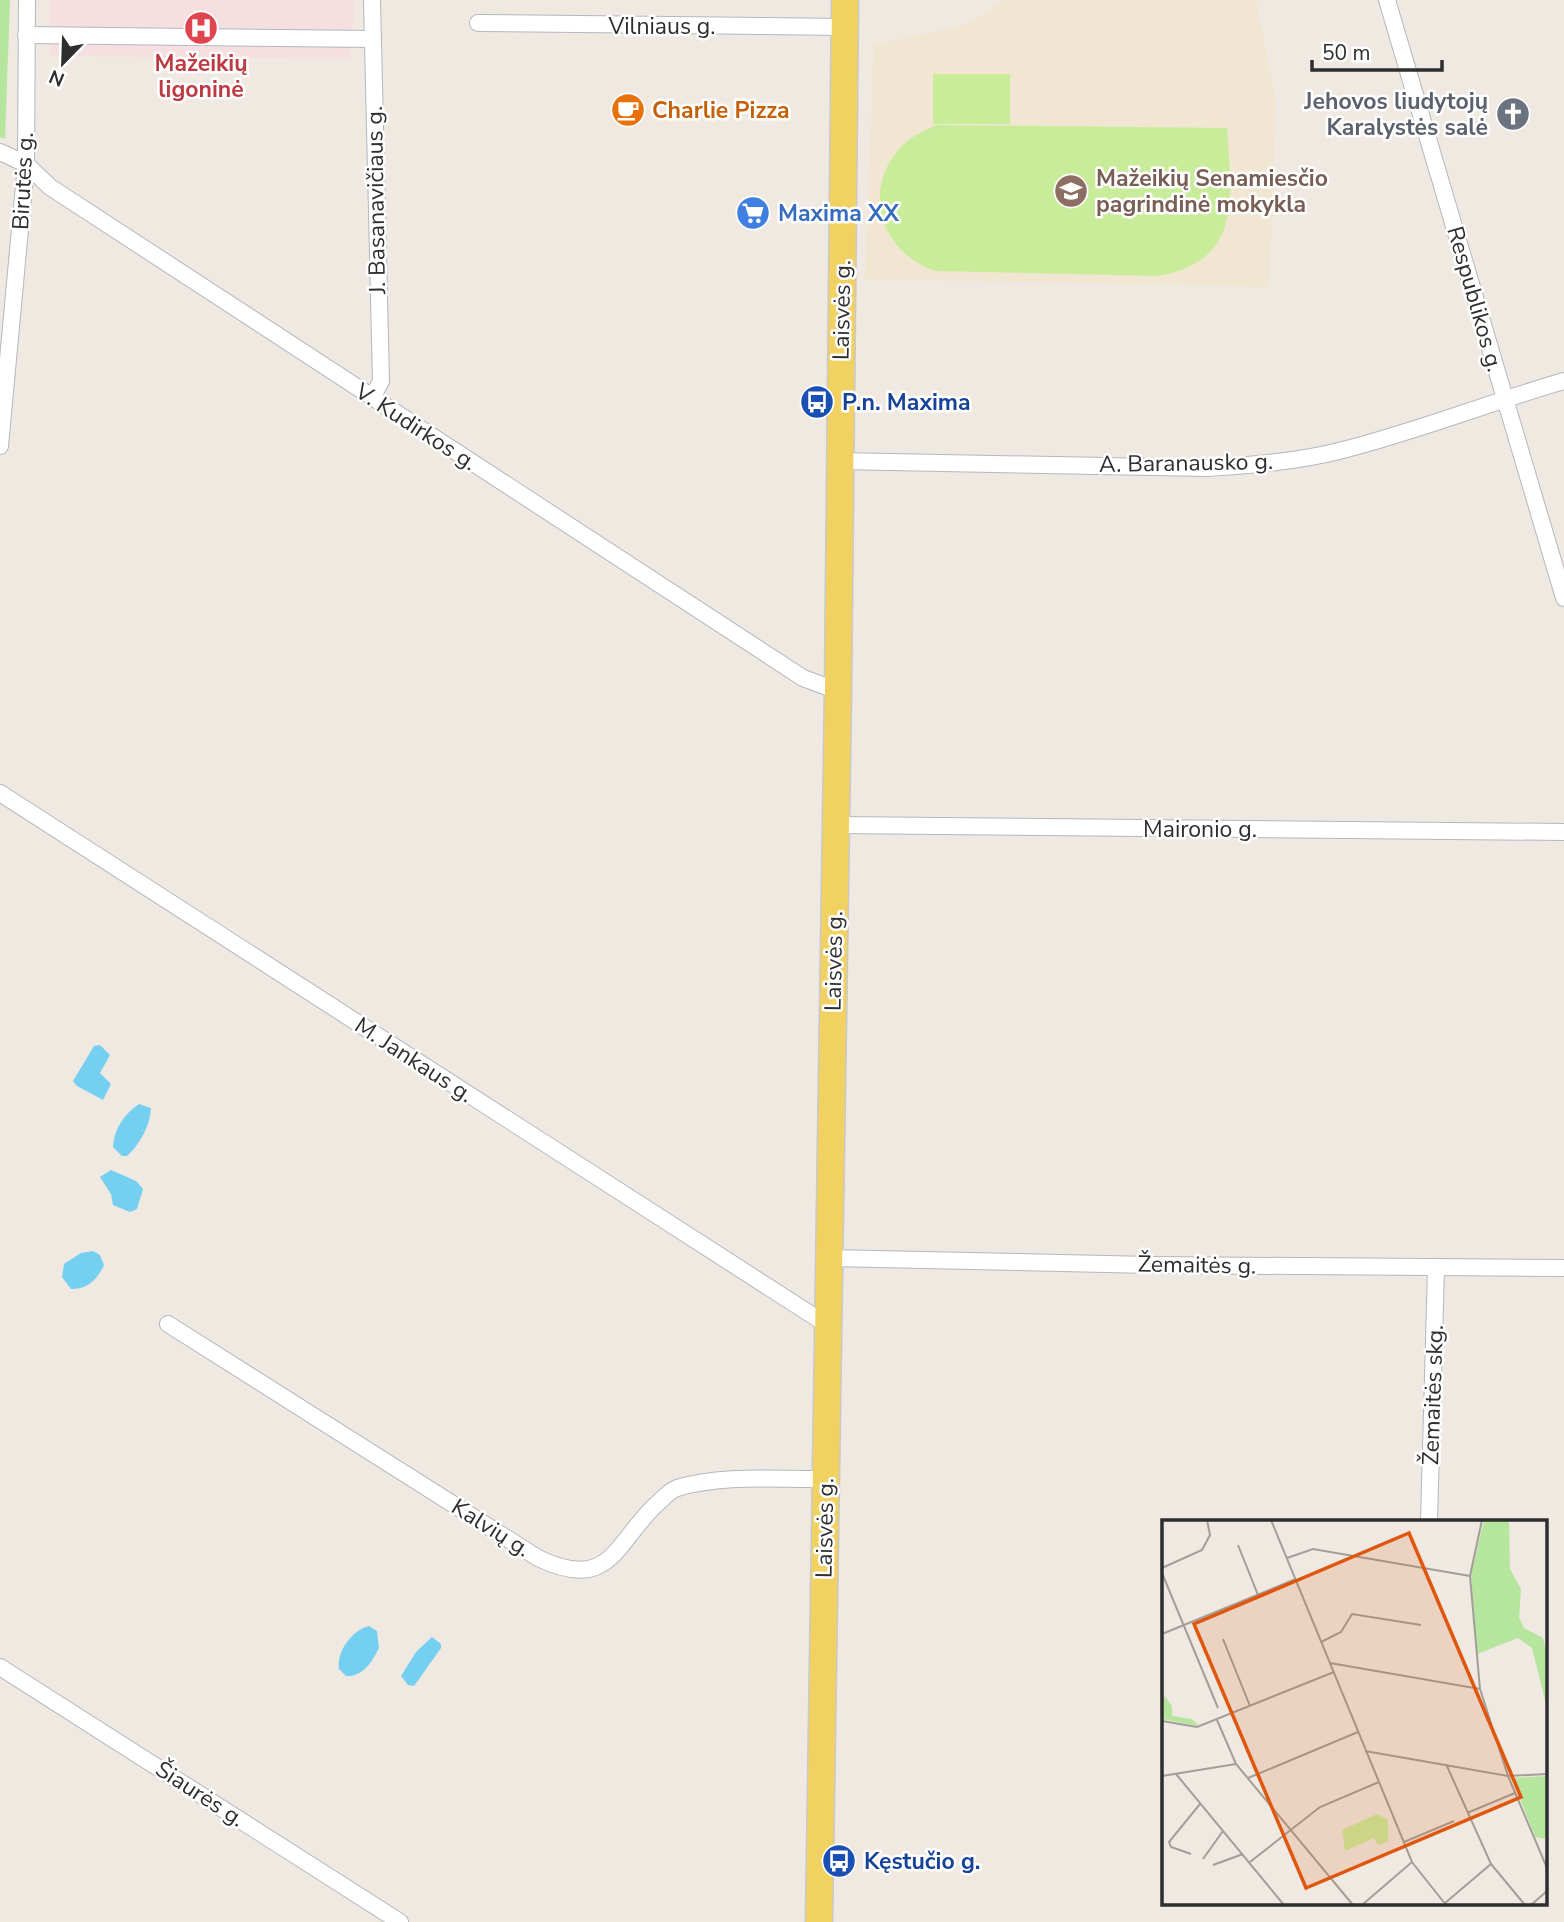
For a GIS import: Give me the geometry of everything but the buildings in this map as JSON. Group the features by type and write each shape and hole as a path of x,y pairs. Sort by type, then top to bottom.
{"main road":[{"name":"Laisvės g.","path":"819,1922 838,691 845,0"}],"street":[{"name":"Birutės g.","path":"0,446 26,164 27,0"},
{"name":"J. Basanavičiaus g.","path":"372,0 381,381 372,398"},
{"name":"Respublikos g.","path":"1387,0 1564,598"},
{"name":"Vilniaus g.","path":"478,23 845,27"},
{"path":"26,35 373,39"},
{"name":"V. Kudirkos g.","path":"0,152 26,164 50,187 803,678 838,691"},
{"name":"A. Baranausko g.","path":"839,461 1206,468 1266,464 1336,452 1416,430 1505,398 1564,382"},
{"name":"M. Jankaus g.","path":"0,793 828,1326"},
{"name":"Maironio g.","path":"836,825 1564,832"},
{"name":"Žemaitės g.","path":"829,1258 1564,1268"},
{"name":"Žemaitės skg.","path":"1429,1520 1436,1268"},
{"name":"Kalvių g.","path":"168,1324 538,1558 565,1571 598,1567 624,1546 648,1512 674,1489 715,1481 826,1479"},
{"name":"Šiaurės g.","path":"0,1667 400,1922"}],"shaded area":[{"name":"Mažeikių ligoninė","path":"51,0 355,0 350,59 50,56"},
{"name":"Mažeikių Senamiesčio pagrindinė mokykla","path":"1006,0 1256,0 1276,103 1269,287 865,279 874,45 965,25"}],"green space":[{"path":"0,0 10,0 5,139 0,137"},
{"path":"933,74 1010,74 1010,124 933,124"},
{"path":"936,125 1227,128 1230,201 1226,222 1218,241 1205,257 1185,268 1157,276 935,271 916,262 889,234 882,217 880,199 882,180 890,162 903,145"}],"water":[{"path":"100,1045 110,1055 100,1073 111,1084 103,1100 73,1081 94,1046"},
{"path":"139,1104 151,1108 149,1121 136,1146 127,1156 122,1156 113,1147 115,1134 124,1117"},
{"path":"111,1170 136,1181 143,1189 137,1209 130,1212 113,1205 111,1194 100,1177"},
{"path":"93,1251 100,1255 104,1265 95,1279 87,1285 71,1289 62,1277 64,1264 81,1253"},
{"path":"369,1626 377,1631 379,1648 362,1671 346,1676 339,1669 343,1649 351,1637"},
{"path":"432,1637 441,1644 441,1648 414,1686 408,1685 401,1676 416,1652"}],"place":[{"name":"Mažeikių ligoninė","path":"201,28"},
{"name":"Charlie Pizza","path":"628,110"},
{"name":"Jehovos liudytojų Karalystės salė","path":"1513,114"},
{"name":"Mažeikių Senamiesčio pagrindinė mokykla","path":"1071,191"},
{"name":"Maxima XX","path":"753,213"},
{"name":"P.n. Maxima","path":"817,402"},
{"name":"Kęstučio g.","path":"839,1861"}]}
